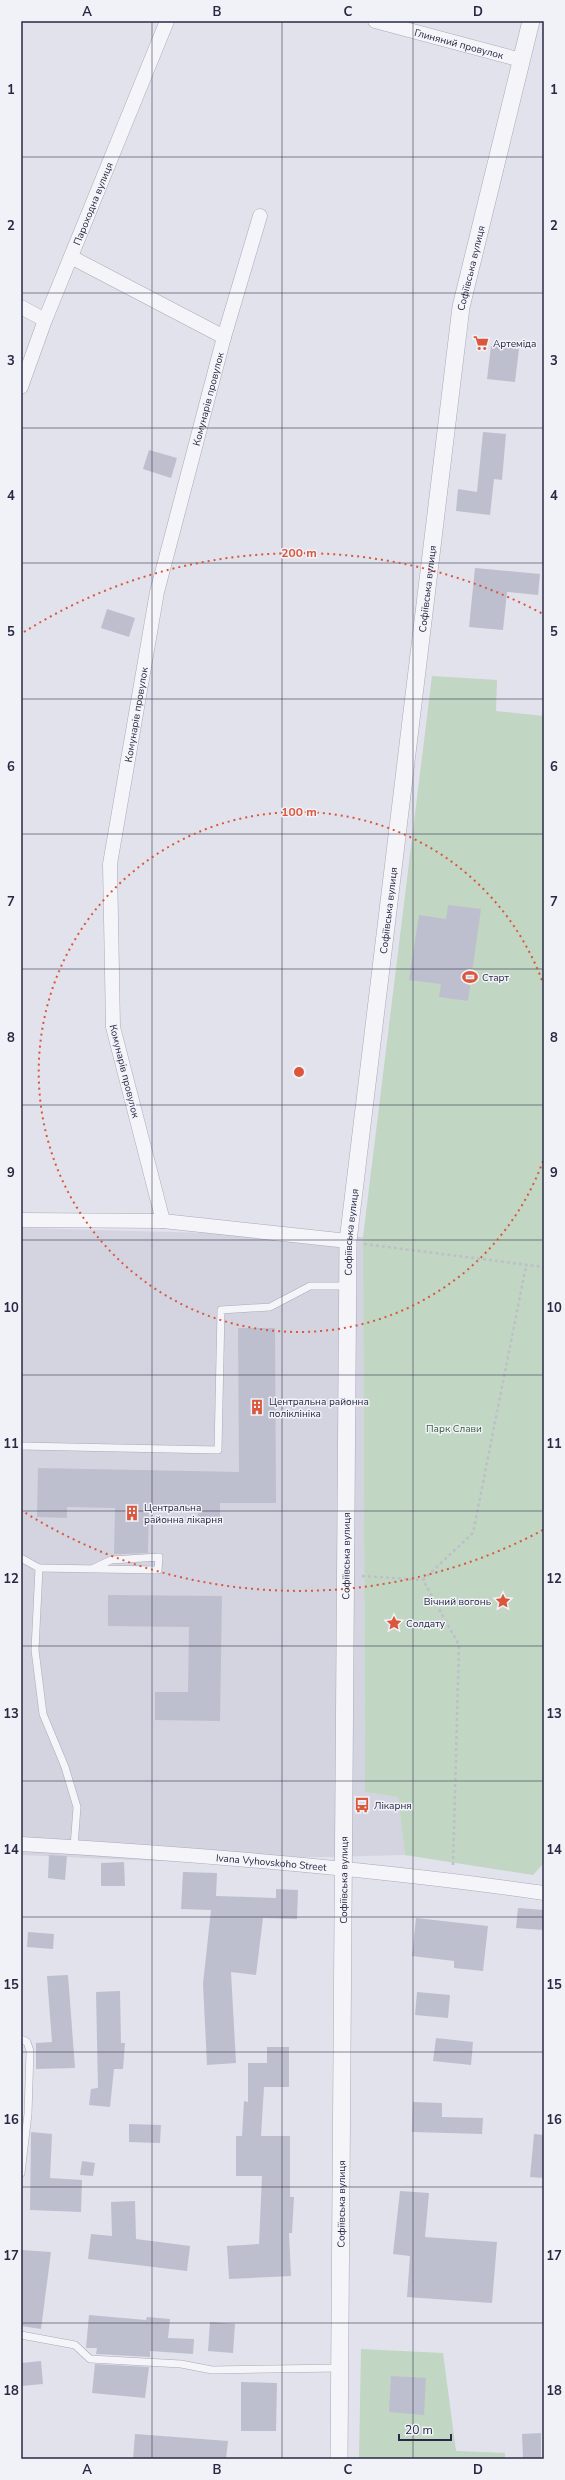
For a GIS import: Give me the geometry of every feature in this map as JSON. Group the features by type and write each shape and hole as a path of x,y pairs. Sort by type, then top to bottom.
{"street":[{"name":"Пароходна вулиця","path":"21,387 45,320 167,21"},
{"name":"Глиняний провулок","path":"375,21 521,60"},
{"name":"Софіївська вулиця","path":"339,2459 348,1241 461,307 530,21"},
{"name":"Комунарів провулок","path":"163,1221 113,1027 110,864 157,592 224,337 260,216"},
{"path":"71,258 224,337"},
{"path":"21,307 45,320"},
{"path":"21,1220 163,1221 348,1241"},
{"name":"Ivana Vyhovskoho Street","path":"21,1844 344,1869 452,1880 544,1893"}],"lane":[{"path":"21,1446 218,1450 221,1310 270,1307 310,1286 348,1286"},
{"path":"21,1558 39,1568 158,1570 159,1557 111,1560 94,1568"},
{"path":"39,1568 35,1650 43,1714 65,1767 77,1807 74,1847"},
{"path":"21,2039 27,2042 30,2051 28,2114 21,2173"},
{"path":"21,2334 75,2345 90,2359 181,2364 220,2370 340,2368"}],"path":[{"path":"348,1241 526,1266 544,1267"},
{"path":"346,1575 423,1580 473,1533 526,1266"},
{"path":"423,1580 459,1645 452,1880"}],"shaded area":[{"path":"21,1228 363,1237 365,1792 398,1797 405,1855 156,1861 21,1855"}],"green space":[{"name":"Парк Слави","path":"432,676 497,680 496,711 544,716 544,1863 533,1875 405,1855 398,1797 365,1792 363,1237"},
{"path":"361,2349 443,2353 456,2451 505,2453 505,2459 359,2459"}],"building":[{"path":"491,346 519,349 515,382 487,379"},
{"path":"483,432 506,434 502,480 494,479 490,515 456,511 458,489 477,492"},
{"path":"149,450 177,458 171,478 143,469"},
{"path":"475,568 540,574 538,595 507,592 503,630 469,627"},
{"path":"107,609 135,618 129,637 101,628"},
{"path":"448,905 481,909 468,1001 439,997 441,984 409,980 419,915 446,919"},
{"path":"238,1328 275,1328 276,1503 220,1503 220,1518 198,1518 198,1506 149,1505 148,1553 114,1554 115,1508 67,1507 67,1518 37,1517 38,1468 239,1472"},
{"path":"108,1595 222,1596 220,1721 155,1720 155,1692 188,1692 189,1627 108,1626"},
{"path":"49,1855 67,1856 65,1880 48,1878"},
{"path":"124,1862 125,1886 101,1886 101,1863"},
{"path":"183,1872 217,1873 216,1896 276,1898 276,1889 298,1890 297,1919 263,1918 256,1975 231,1972 236,2063 207,2065 203,1984 211,1910 181,1909"},
{"path":"518,1908 544,1910 544,1930 516,1928"},
{"path":"416,1918 488,1926 483,1971 454,1968 454,1961 412,1956"},
{"path":"28,1932 54,1934 53,1949 27,1947"},
{"path":"68,1975 75,2068 36,2069 36,2043 52,2042 47,1976"},
{"path":"120,1991 121,2043 125,2043 123,2069 114,2069 110,2107 89,2105 91,2089 98,2088 96,1992"},
{"path":"417,1992 450,1995 448,2018 415,2015"},
{"path":"436,2038 473,2042 471,2065 433,2061"},
{"path":"267,2047 289,2047 289,2087 264,2087 261,2136 290,2136 290,2197 294,2197 292,2233 289,2233 291,2276 229,2279 227,2246 259,2244 262,2176 236,2176 236,2136 242,2136 244,2101 248,2102 248,2063 267,2063"},
{"path":"413,2102 442,2103 442,2117 483,2118 482,2134 412,2132"},
{"path":"129,2124 161,2125 160,2143 129,2142"},
{"path":"31,2132 52,2134 50,2178 82,2180 81,2212 30,2210"},
{"path":"534,2134 544,2135 544,2178 530,2177"},
{"path":"82,2161 95,2163 93,2176 80,2175"},
{"path":"400,2191 429,2193 425,2237 497,2242 492,2303 407,2297 410,2256 393,2254"},
{"path":"135,2201 136,2239 190,2246 187,2271 88,2259 91,2234 112,2236 111,2202"},
{"path":"22,2250 51,2252 41,2329 21,2326"},
{"path":"89,2315 146,2320 147,2317 170,2319 168,2338 194,2339 193,2354 150,2351 150,2357 96,2354 97,2348 86,2348"},
{"path":"210,2322 235,2324 233,2353 208,2351"},
{"path":"41,2361 43,2384 21,2386 21,2363"},
{"path":"95,2364 149,2367 145,2398 92,2393"},
{"path":"391,2376 426,2378 424,2415 389,2412"},
{"path":"241,2382 277,2383 276,2431 241,2431"},
{"path":"541,2433 541,2459 523,2459 522,2434"},
{"path":"135,2434 228,2441 226,2459 133,2459"}],"place":[{"name":"Артеміда","path":"481,343"},
{"name":"Старт","path":"470,977"},
{"name":"Центральна районна поліклініка","path":"257,1407"},
{"name":"Центральна районна лікарня","path":"132,1513"},
{"name":"Вічний вогонь","path":"503,1601"},
{"name":"Солдату","path":"394,1623"},
{"name":"Лікарня","path":"362,1805"}]}
